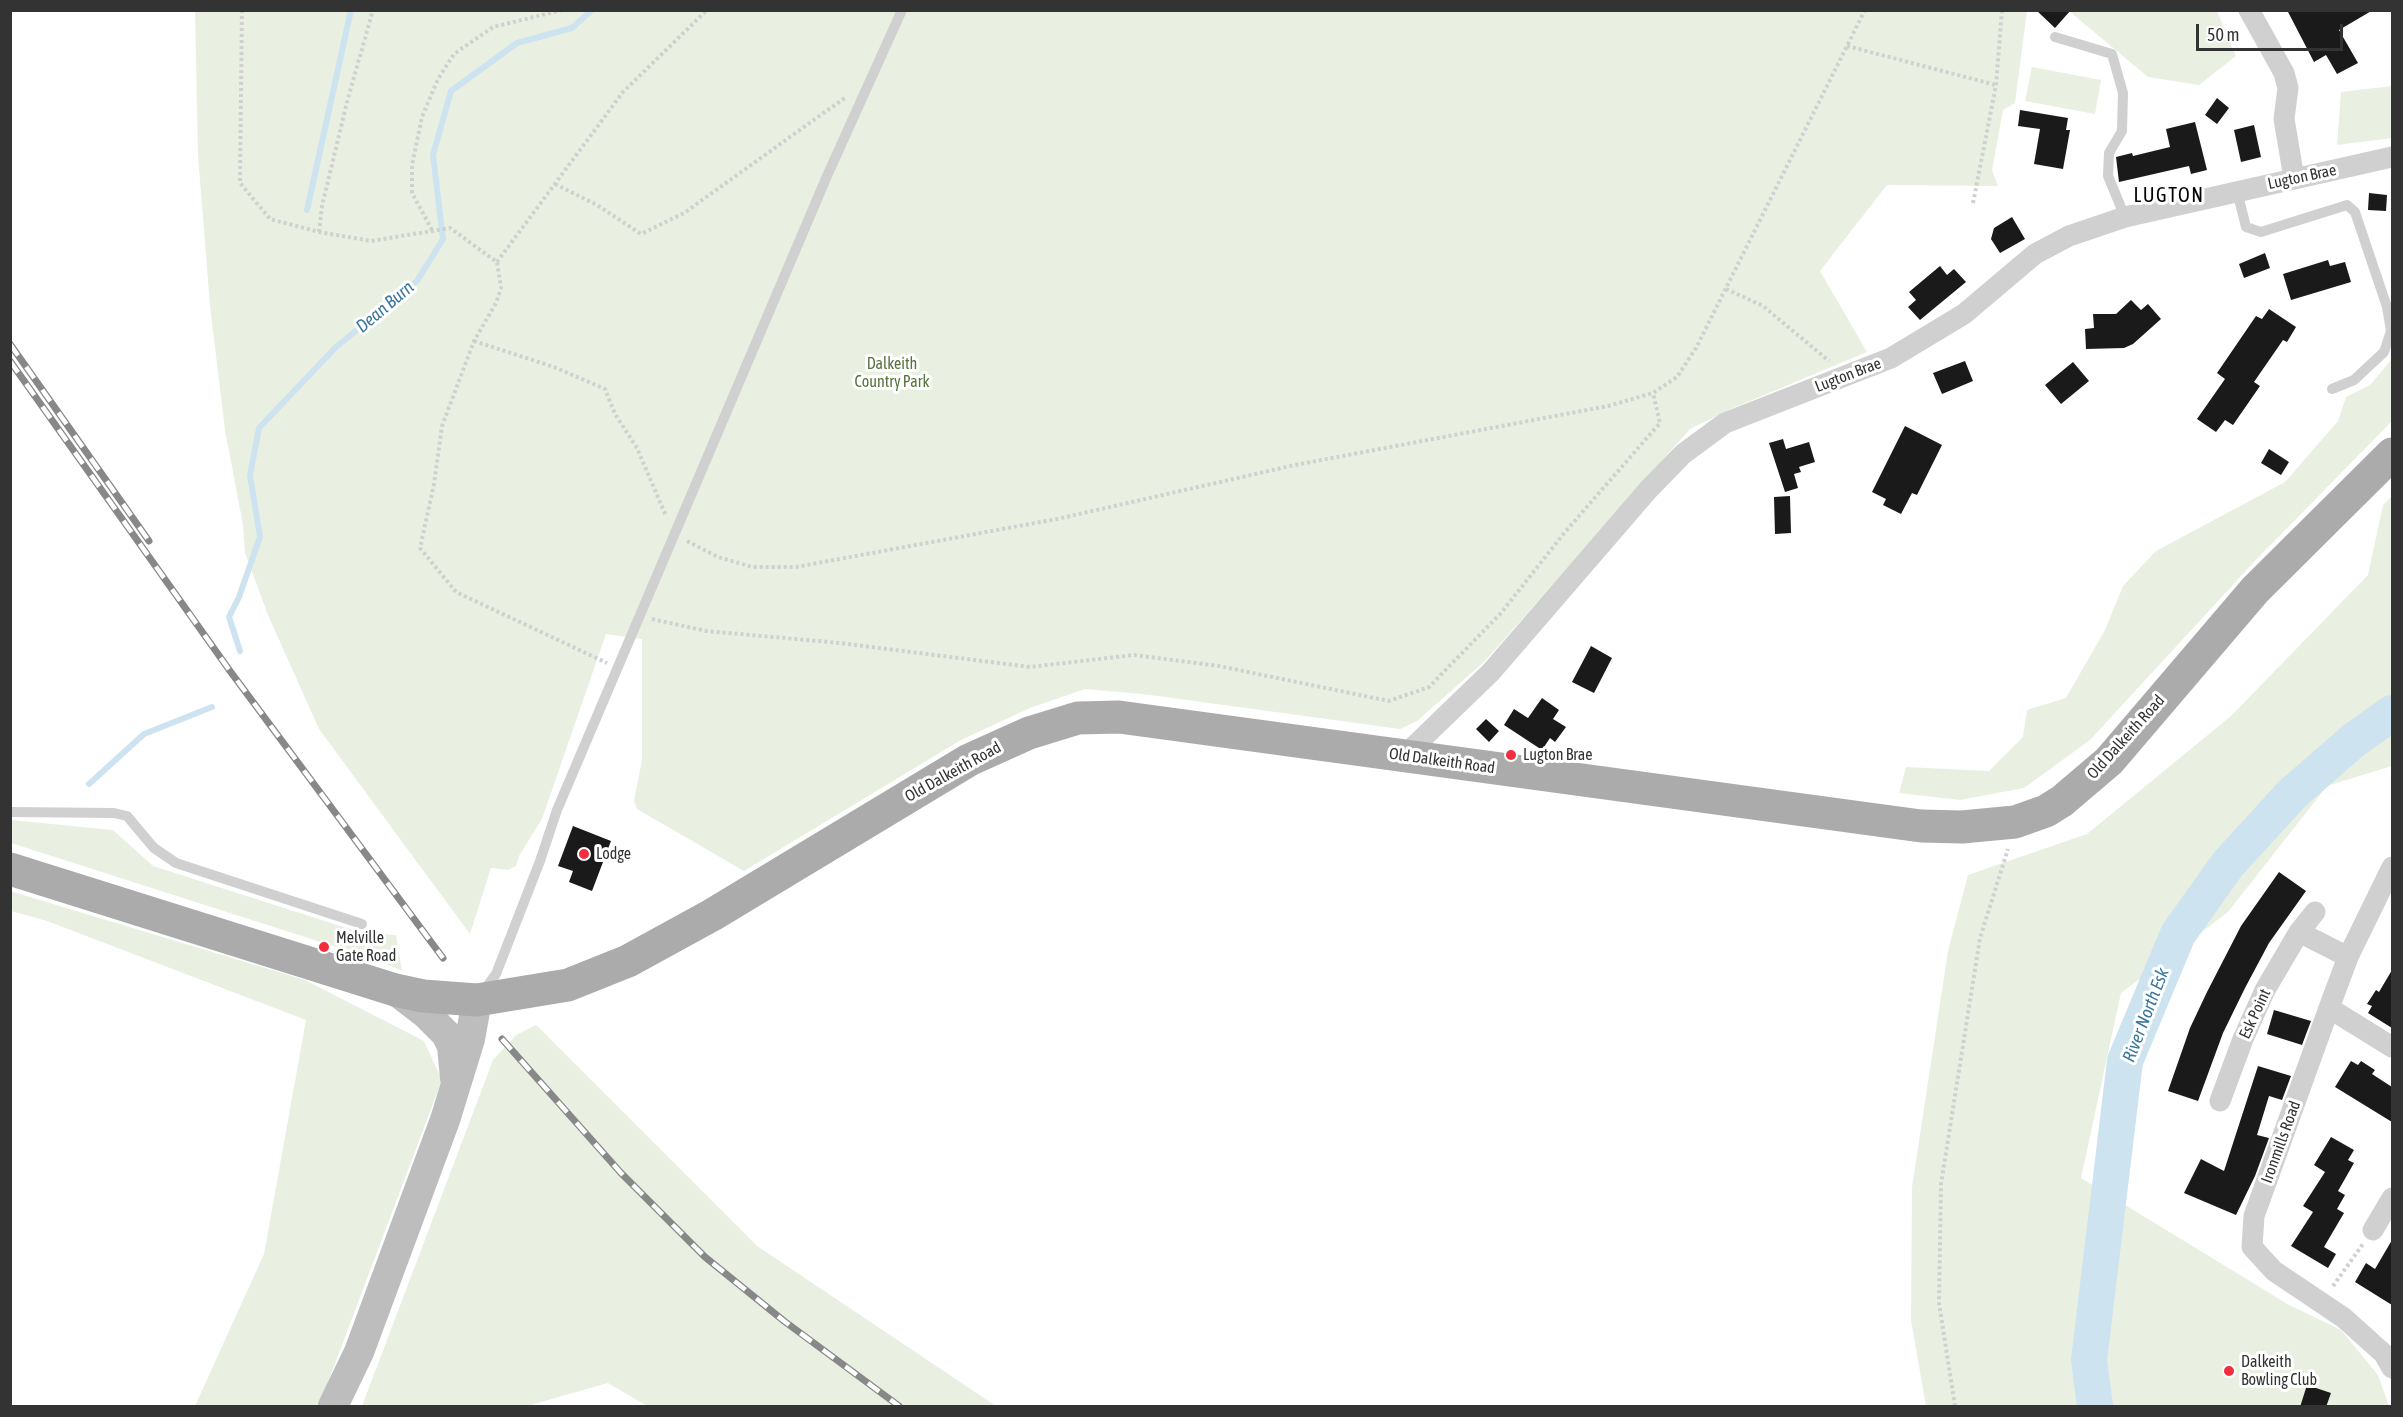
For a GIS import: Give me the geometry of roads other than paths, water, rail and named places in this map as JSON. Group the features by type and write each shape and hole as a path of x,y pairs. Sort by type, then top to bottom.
{"main road":[{"name":"Old Dalkeith Road","path":"10,869 395,990 423,996 477,1000 568,985 628,961 712,915 969,760 1029,733 1063,722 1099,716 1921,826 1962,827 2015,822 2046,811 2062,801 2109,761 2255,590 2392,454"}],"street":[{"path":"2249,10 2284,74 2288,88 2284,119 2294,178"},
{"name":"Lugton Brae","path":"1404,756 1491,672 1648,490 1705,436 1751,411 1891,358 1964,314 2035,254 2069,236 2125,217 2392,157"},
{"name":"Ironmills Road","path":"2392,867 2348,957 2329,1008 2254,1216 2252,1247 2274,1270 2322,1302 2384,1354 2392,1368"},
{"name":"Esk Point","path":"2220,1101 2243,1039 2265,990 2299,932 2315,912"},
{"path":"2299,932 2348,957"},
{"path":"395,990 425,1013 446,1034 452,1046 456,1065 455,1090"},
{"path":"333,1407 359,1352 455,1090 470,1039 477,1000"},
{"path":"2329,1008 2392,1047"},
{"path":"2373,1230 2392,1198"}],"lane":[{"path":"477,1000 496,974 540,861 557,810 827,176 902,10"},
{"path":"2055,37 2112,54 2123,93 2122,131 2109,153 2108,176 2125,217"},
{"path":"2237,190 2246,227 2261,232 2346,205 2355,212 2387,307 2391,331 2384,352 2355,380 2332,389"},
{"path":"10,812 114,813 127,816 154,848 176,863 362,924"}],"waterway":[{"path":"307,210 351,10"},
{"name":"Dean Burn","path":"240,651 229,617 239,597 260,537 250,475 259,428 336,347 417,281 443,239 433,155 451,91 517,43 572,28 592,10"},
{"name":"Dean Burn","path":"89,784 144,734 212,707"},
{"name":"River North Esk","path":"2095,1406 2089,1360 2125,1061 2178,934 2228,864 2293,793 2354,740 2392,713"}],"railway":[{"path":"10,344 149,541"},
{"path":"10,361 230,671 443,958"},
{"path":"502,1039 621,1173 705,1257 784,1321 899,1406"}],"place":[{"name":"Lugton Brae","path":"1511,755"},
{"name":"Lodge","path":"584,854"},
{"name":"Melville Gate Road","path":"324,947"},
{"name":"Dalkeith Bowling Club","path":"2229,1371"}],"district":[{"name":"LUGTON","path":"2169,196"}],"park label":[{"name":"Dalkeith Country Park","path":"892,373"}]}
